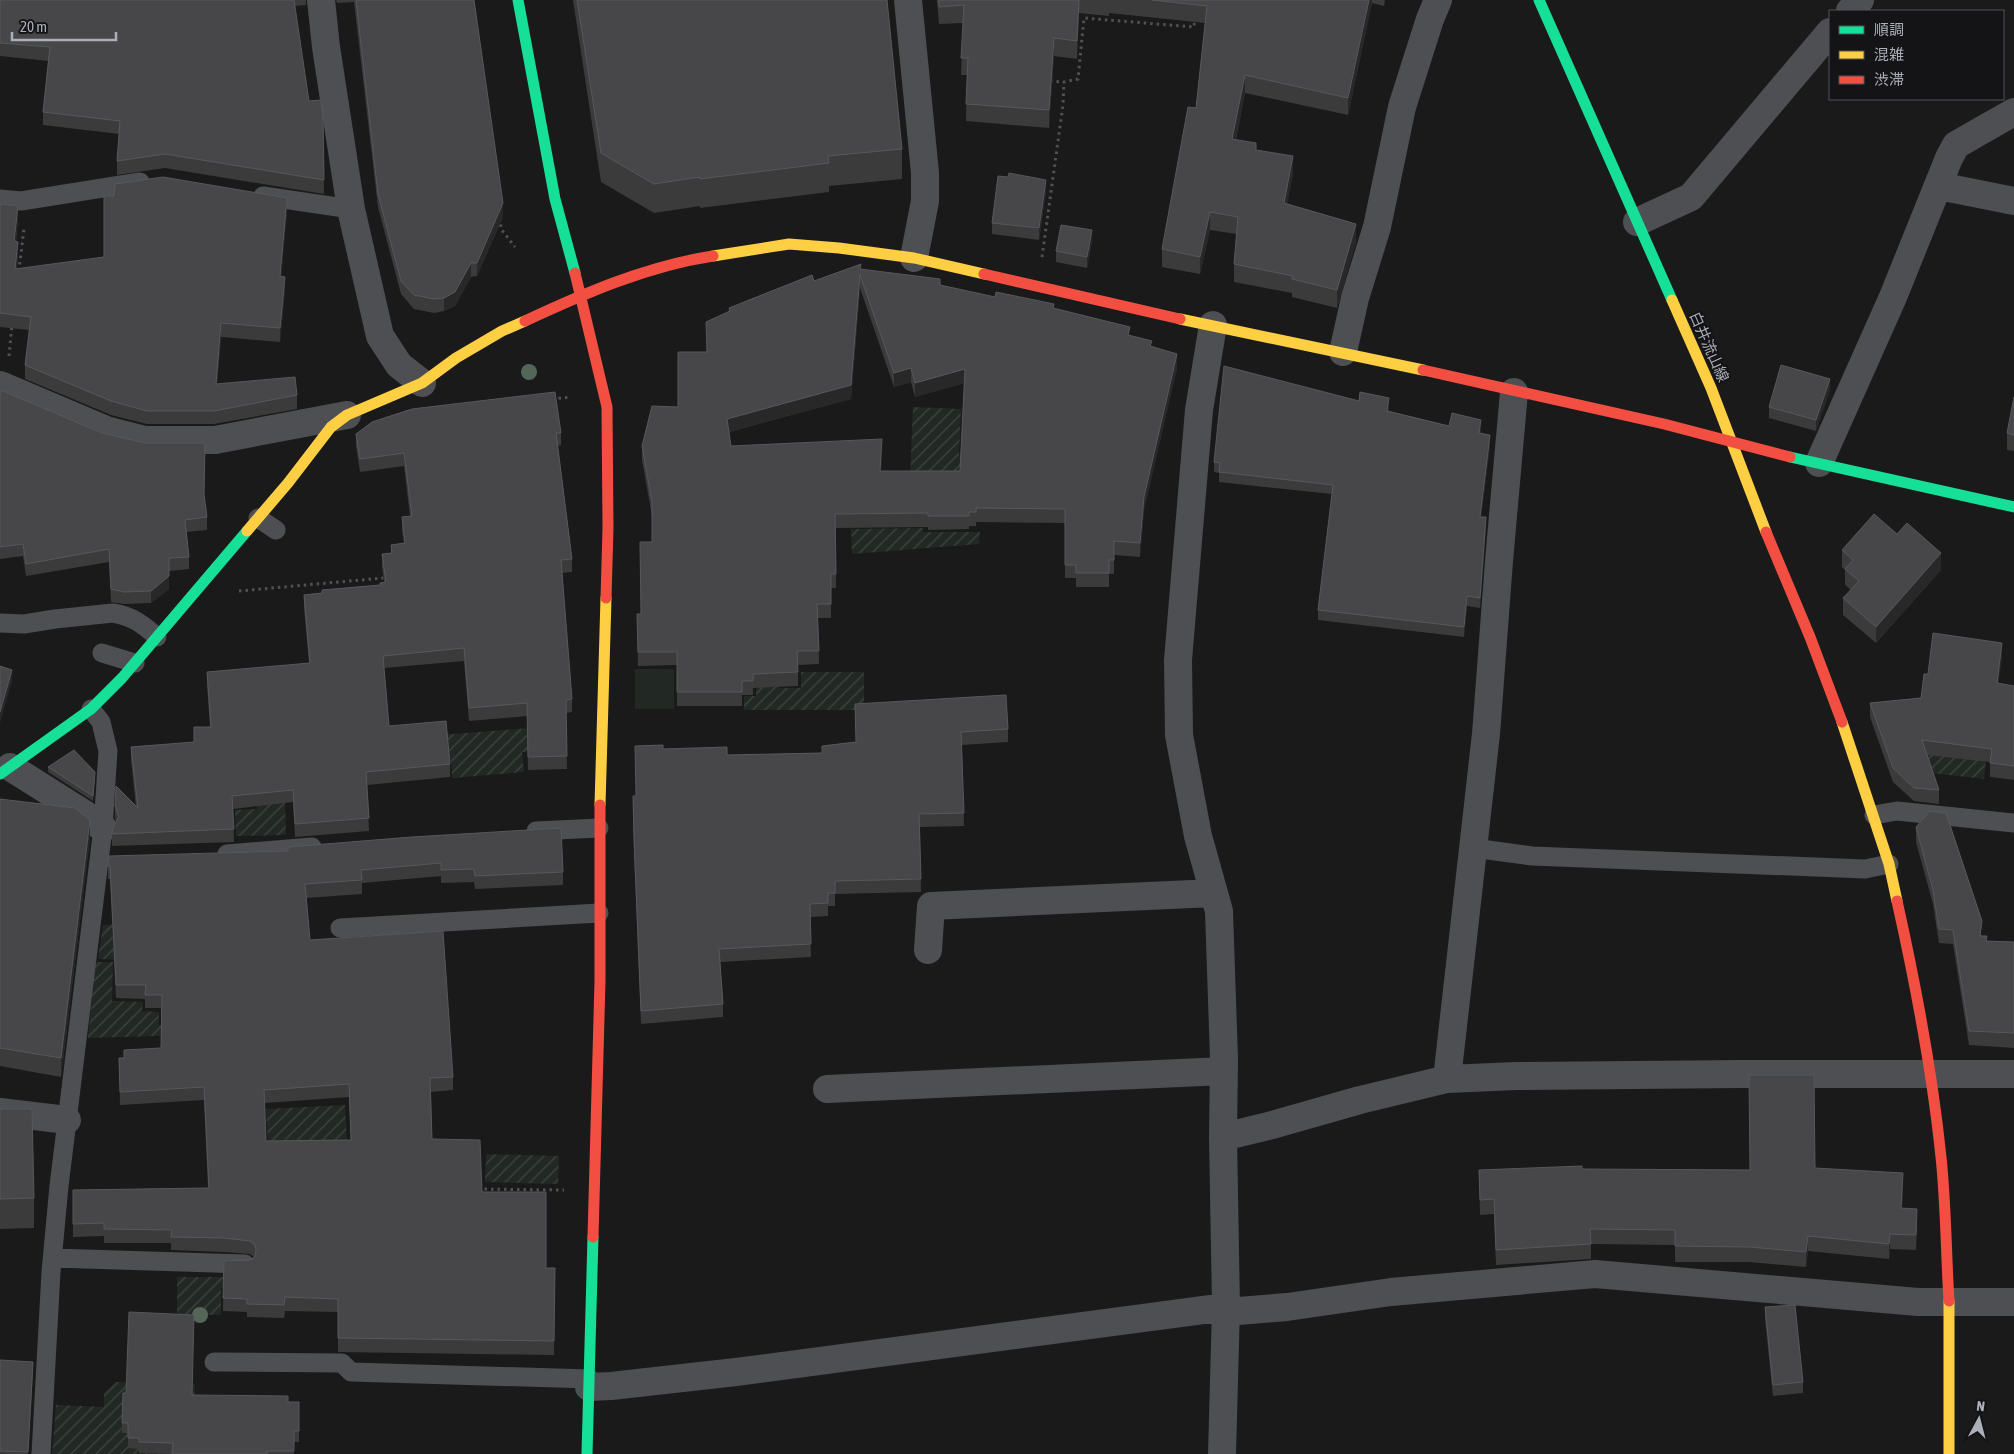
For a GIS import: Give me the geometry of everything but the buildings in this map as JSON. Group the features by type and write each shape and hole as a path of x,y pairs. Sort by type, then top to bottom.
{"street":[{"path":"321,0 326,47 351,209 380,336 399,365 422,383"},
{"path":"518,0 555,199 581,295 607,408 608,528 599,828 600,981 587,1454"},
{"path":"908,0 925,173 925,201 914,258"},
{"path":"1343,352 1355,298 1376,228 1402,107 1430,19 1438,0"},
{"name":"白井流山線","path":"1539,0 1711,388 1750,493 1810,637 1845,730 1888,864 1917,989 1931,1074 1941,1159 1949,1302 1949,1454"},
{"path":"1851,10 1860,0"},
{"path":"1637,222 1690,197 1829,33"},
{"path":"1819,463 1893,297 1956,145 2014,112"},
{"path":"1939,186 2014,201"},
{"path":"1,385 98,427 145,440 215,440 347,415 422,383 456,358 502,331 581,295 681,261 789,244 839,248 914,258 1122,307 1343,352 1514,392 1664,424 1731,443 2014,507"},
{"path":"1213,325 1199,410 1178,660 1179,735 1198,836 1219,911 1224,1071 1223,1137 1226,1310 1222,1454"},
{"path":"1447,1079 1486,734 1498,561 1514,392"},
{"path":"103,828 83,813 5,771 91,709 135,663 288,484 331,427 347,415"},
{"path":"928,950 931,906 1214,893"},
{"path":"827,1089 1224,1071"},
{"path":"1223,1137 1272,1126 1360,1100 1447,1079 1595,1075 2014,1074"},
{"path":"0,1112 67,1120"},
{"path":"589,1383 612,1386 1226,1310 1287,1307 1391,1292 1595,1274 1918,1302 2014,1302"}],"lane":[{"path":"0,198 21,201 154,180"},
{"path":"241,192 351,209"},
{"path":"258,518 276,530"},
{"path":"0,622 24,624 114,613 122,614 141,622 157,637"},
{"path":"102,653 135,663"},
{"path":"41,1454 53,1258 67,1120 103,828 108,751 102,722 91,709"},
{"path":"1874,816 1897,811 2014,823"},
{"path":"518,832 599,828"},
{"path":"207,855 333,845"},
{"path":"1473,848 1532,856 1865,868 1888,864"},
{"path":"98,858 118,858"},
{"path":"340,928 599,912"},
{"path":"53,1258 245,1264"},
{"path":"214,1362 342,1363 351,1372 589,1383"}],"path":[{"path":"1045,81 1064,82 1078,79 1084,18 1194,27 1196,9"},
{"path":"1038,287 1063,105 1064,82"},
{"path":"18,280 26,212 21,201"},
{"path":"499,210 501,229 515,247"},
{"path":"1,385 6,378 13,320"},
{"path":"543,400 570,397"},
{"path":"236,592 383,578"},
{"path":"473,1189 560,1190"}],"shaded area":[{"path":"913,407 961,409 959,455 1030,457 1029,484 910,480"},
{"path":"923,528 923,532 980,532 979,544 852,554 851,529"},
{"path":"635,669 674,669 674,709 635,709"},
{"path":"756,671 778,671 779,688 801,688 801,672 864,672 864,710 744,710 744,696 756,696"},
{"path":"1990,718 1984,779 1931,773 1922,729"},
{"path":"556,726 558,749 522,752 524,772 452,778 451,760 443,760 441,735"},
{"path":"285,797 286,835 236,836 235,810 257,809 257,798"},
{"path":"125,923 133,960 98,959 103,925"},
{"path":"95,962 113,962 112,1001 143,1002 142,1011 159,1012 159,1025 193,1026 192,1035 88,1038"},
{"path":"345,1105 347,1142 268,1145 266,1109"},
{"path":"486,1154 559,1156 558,1184 485,1182"},
{"path":"177,1277 227,1277 227,1288 221,1288 221,1315 177,1314"},
{"path":"116,1382 195,1384 194,1401 211,1454 52,1454 56,1405 104,1407 104,1393"}],"traffic: fast":[{"path":"518,0 555,199 575,273"},
{"path":"1539,0 1672,300"},
{"path":"1790,457 2014,507"},
{"path":"0,774 91,709 122,678 247,531"},
{"path":"587,1454 593,1237"}],"traffic: slow":[{"path":"713,256 789,244 839,248 914,258 984,274"},
{"path":"1672,300 1711,388 1766,532"},
{"path":"1180,319 1423,370"},
{"path":"247,531 288,483 331,427 347,415 422,383 456,358 502,331 525,321"},
{"path":"600,805 606,598"},
{"path":"1842,722 1889,864 1897,901"},
{"path":"1949,1301 1949,1454"}],"traffic: jam":[{"path":"525,321 570,300 640,274 664,266 713,256"},
{"path":"575,273 607,407 608,528 606,598"},
{"path":"984,274 1180,319"},
{"path":"1423,370 1664,424 1790,457"},
{"path":"1766,532 1810,637 1842,722"},
{"path":"593,1237 600,981 600,805"},
{"path":"1897,901 1923,1028 1933,1092 1944,1193 1949,1301"}]}
